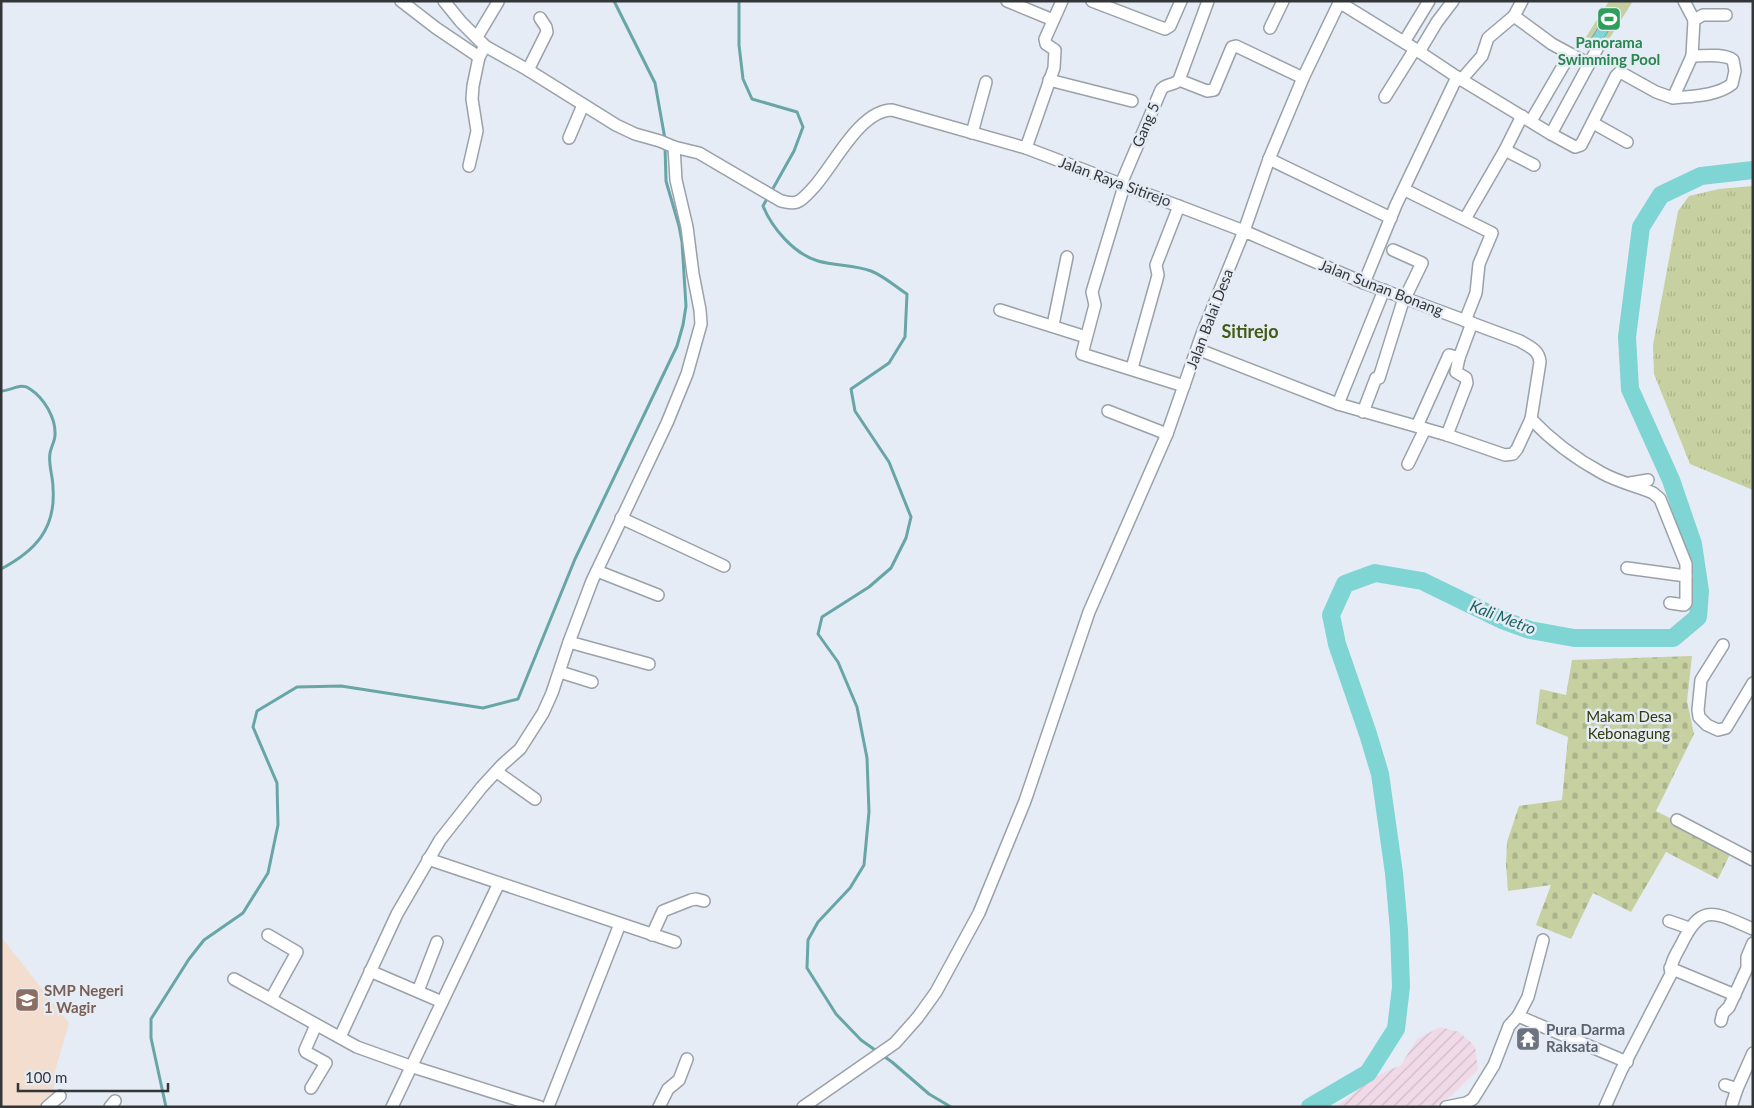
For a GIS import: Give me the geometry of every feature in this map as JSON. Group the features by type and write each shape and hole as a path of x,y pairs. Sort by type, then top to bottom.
{"street":[{"path":"401,1 436,28 479,57"},
{"path":"340,1037 397,914 428,859 461,811 496,772 520,749 543,713 597,571 676,402 698,341 701,324 688,234 667,144 622,128 485,46 461,22 444,1"},
{"path":"1007,1 1053,20"},
{"path":"1026,148 1054,68 1054,48 1046,44 1045,40 1062,1"},
{"path":"1092,1 1168,28 1181,1"},
{"path":"1208,1 1180,78 1207,91 1214,90 1232,47 1236,46 1303,78"},
{"path":"1270,28 1283,1"},
{"path":"1404,42 1429,1"},
{"path":"1385,97 1453,1"},
{"path":"1364,283 1414,167 1459,79 1482,56 1488,38 1514,16 1522,1"},
{"path":"1673,98 1692,56 1694,20 1684,1"},
{"path":"477,37 498,2"},
{"path":"1244,231 1269,159 1303,78 1340,2 1417,50 1459,79 1575,147 1581,145 1616,76 1620,72 1656,92 1673,98 1724,91 1732,84 1735,70 1733,60 1730,57 1692,56"},
{"path":"1694,20 1703,15 1726,16"},
{"path":"1514,16 1539,35 1589,64"},
{"path":"528,70 546,32 546,26 540,18"},
{"path":"469,166 476,138 472,99 479,57 485,46"},
{"path":"1552,134 1598,47"},
{"path":"1465,219 1505,150 1570,54"},
{"name":"Gang 5","path":"1086,337 1095,305 1092,292 1122,185 1161,90 1165,86 1174,84 1180,78"},
{"path":"1049,80 1132,100"},
{"path":"972,133 986,82"},
{"path":"569,138 583,105"},
{"name":"Jalan Raya Sitirejo","path":"667,144 699,154 781,201 792,203 804,197 820,180 859,128 872,116 884,110 907,113 1026,148 1244,231"},
{"path":"1592,123 1627,142"},
{"path":"1505,150 1534,165"},
{"path":"1269,159 1391,218"},
{"path":"1405,190 1492,233 1479,264 1476,293 1456,372 1466,378 1466,383 1447,435"},
{"path":"1132,368 1158,275 1156,265 1179,206"},
{"name":"Jalan Sunan Bonang","path":"1244,231 1364,283 1520,341 1535,349 1539,354 1540,362 1530,419"},
{"name":"Jalan Balai Desa","path":"803,1107 895,1043 918,1017 936,992 979,913 1025,801 1089,612 1167,434 1197,349 1244,231"},
{"path":"1393,250 1422,263"},
{"path":"1363,412 1376,378 1379,378 1405,298 1428,252"},
{"path":"1053,325 1067,257"},
{"path":"1338,404 1384,290"},
{"path":"1000,310 1053,325 1086,337 1082,354 1132,368 1184,386"},
{"path":"1197,349 1338,404 1447,435 1499,454 1513,454 1530,419 1548,438 1603,474 1653,493 1660,499 1686,564 1686,603 1684,605 1670,603"},
{"path":"1408,464 1449,355 1459,358"},
{"path":"1108,411 1167,434"},
{"path":"1626,483 1648,480"},
{"path":"621,518 724,566"},
{"path":"1627,568 1686,576"},
{"path":"597,571 658,595"},
{"path":"569,642 649,664"},
{"path":"1723,645 1701,680 1698,700 1700,717 1713,729 1726,728 1753,683"},
{"path":"560,672 592,682"},
{"path":"496,772 535,799"},
{"path":"1677,820 1753,860"},
{"path":"428,859 675,942"},
{"path":"392,1107 499,883"},
{"path":"652,934 663,911 691,900 704,901"},
{"path":"1606,1107 1616,1081 1671,974 1670,968 1689,928 1701,917 1716,914 1753,929"},
{"path":"1669,921 1689,928"},
{"path":"548,1107 620,924"},
{"path":"268,935 297,952 271,999"},
{"path":"1446,1107 1466,1103 1473,1099 1494,1065 1509,1026 1518,1016 1528,997 1543,940"},
{"path":"418,991 437,942"},
{"path":"1721,1021 1723,1013 1730,1007 1747,968 1747,957 1753,943"},
{"path":"1670,968 1735,995"},
{"path":"370,971 442,1002"},
{"path":"234,979 357,1047 410,1066 540,1107"},
{"path":"1518,1016 1626,1062"},
{"path":"311,1088 326,1063 304,1050 316,1025"},
{"path":"1732,1104 1753,1053"},
{"path":"659,1107 668,1089 679,1080 687,1059"},
{"path":"1725,1085 1737,1089"},
{"path":"47,1107 60,1096"}],"shaded area":[{"name":"SMP Negeri 1 Wagir","path":"1,937 69,1023 55,1071 53,1098 42,1107 1,1107"},
{"path":"1440,1027 1459,1032 1475,1046 1478,1070 1451,1096 1433,1107 1337,1107 1372,1078 1401,1065 1417,1039"}],"green space":[{"name":"Panorama Swimming Pool","path":"1609,1 1633,1 1604,47 1586,37"},
{"path":"1753,186 1753,490 1690,464 1654,374 1653,345 1678,211 1689,196 1719,189"},
{"name":"Makam Desa Kebonagung","path":"1692,656 1687,701 1694,734 1656,811 1732,850 1718,879 1666,852 1631,912 1593,893 1571,939 1536,925 1551,885 1508,891 1506,865 1507,842 1519,806 1562,800 1568,737 1536,724 1540,689 1566,695 1572,660"}],"water":[{"path":"1605,17 1614,22 1600,44 1591,39"}],"waterway":[{"path":"614,1 655,83 665,139"},
{"path":"739,1 739,45 743,79 752,99 797,112 803,127 794,151 771,192"},
{"path":"166,1107 151,1038 151,1019 189,959 204,940 243,913 268,873 278,825 277,783 253,727 257,711 297,687 341,686 483,708 518,699 575,559 677,346 683,325 686,306 682,242 666,181 665,146"},
{"name":"Kali Metro","path":"1310,1107 1368,1073 1396,1029 1401,987 1394,873 1380,774 1337,644 1331,615 1345,584 1375,573 1422,581 1502,620 1530,630 1574,638 1673,638 1698,617 1700,591 1693,544 1671,480 1630,389 1627,337 1641,227 1661,195 1701,176 1753,170"},
{"path":"768,197 763,206 772,223 785,239 801,253 818,261 871,271 907,294 905,337 889,363 851,389 855,411 889,462 911,517 906,538 891,568 869,587 822,617 818,634 838,662 857,707 867,758 869,812 864,865 850,888 818,922 808,940 807,968 836,1014 861,1040 892,1062 929,1094 951,1107"},
{"path":"1,391 23,386 27,387 44,403 51,415 55,429 50,457 53,503 47,527 41,537 24,555 1,569"}],"place":[{"name":"Panorama Swimming Pool","path":"1609,19"},
{"name":"SMP Negeri 1 Wagir","path":"27,1000"},
{"name":"Pura Darma Raksata","path":"1528,1039"}],"district":[{"name":"Sitirejo","path":"1250,332"}]}
